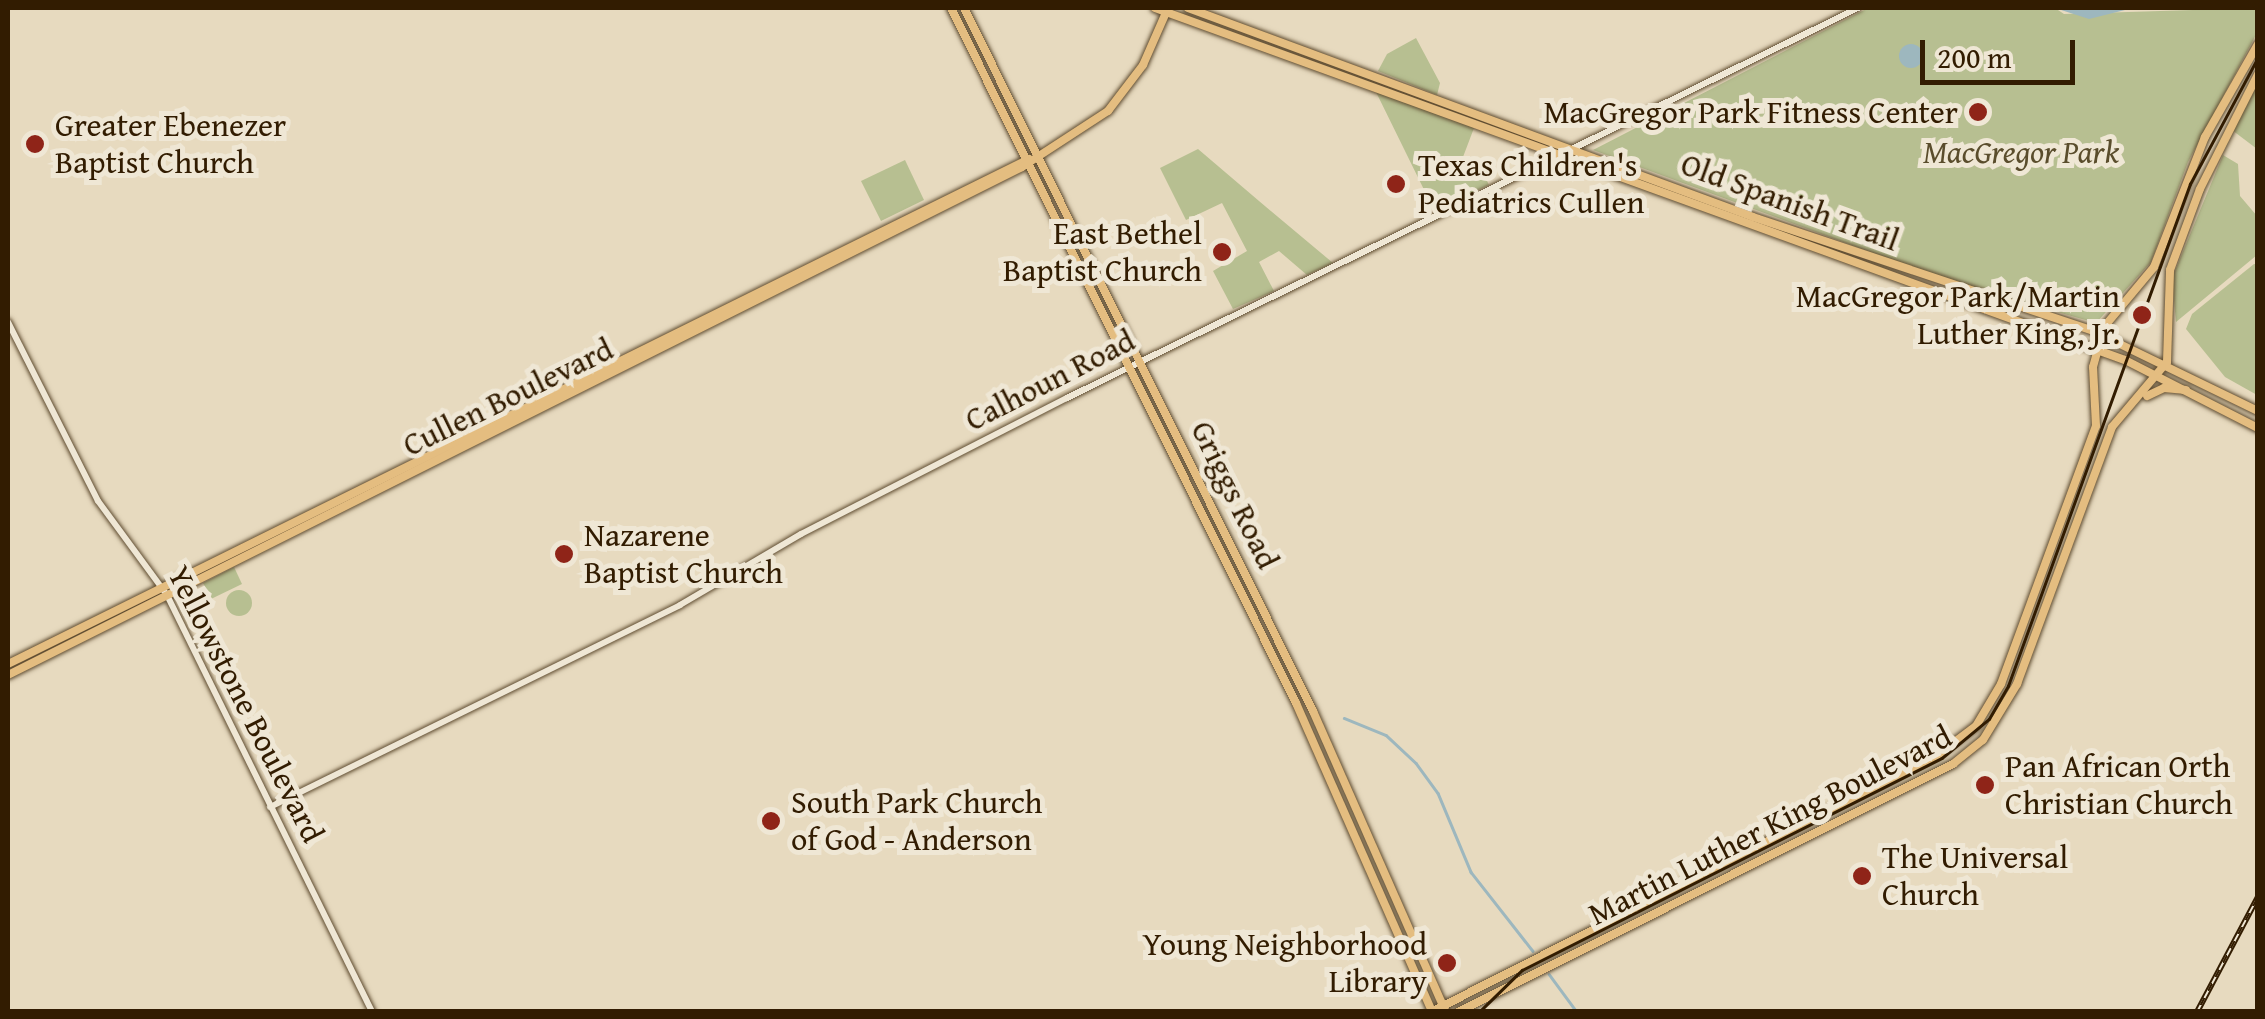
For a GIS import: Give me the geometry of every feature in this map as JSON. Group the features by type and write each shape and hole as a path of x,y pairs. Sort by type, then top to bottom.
{"main road":[{"name":"Griggs Road","path":"951,8 1033,157"},
{"name":"Griggs Road","path":"964,8 1069,230 1136,364 1180,441 1325,735 1410,938 1444,1008"},
{"name":"Old Spanish Trail","path":"1155,8 1434,111 1572,150 2101,336 2166,362 2258,411"},
{"name":"Old Spanish Trail","path":"1188,8 1438,100 1558,155 2160,374 2258,428"},
{"name":"Cullen Boulevard","path":"8,664 92,627 1033,157 1108,111 1143,65 1167,10"},
{"path":"1232,36 1237,26"},
{"name":"Martin Luther King Boulevard","path":"1431,1011 1444,1008 1965,738 2001,684 2091,441 2096,350 2101,336 2154,266 2211,127 2258,44"},
{"path":"1297,60 1302,50"},
{"name":"Martin Luther King Boulevard","path":"1458,1012 1972,750 2010,699 2104,445 2123,413 2160,374 2166,362 2170,270 2200,189 2258,74"},
{"path":"1434,111 1438,100"},
{"name":"Griggs Road","path":"1136,364 1170,446 1314,740 1431,1011"},
{"path":"2123,413 2164,388 2192,391"},
{"path":"1170,446 1180,441"},
{"name":"Cullen Boulevard","path":"8,675 92,627"},
{"path":"1399,943 1410,938"}],"street":[{"name":"Calhoun Road","path":"270,807 680,605 801,534 1136,364 1858,8"},
{"name":"Yellowstone Boulevard","path":"8,322 98,502 164,591 372,1012"}],"green space":[{"name":"MacGregor Park","path":"1868,8 2055,8 2064,14 2257,8 2257,33 2188,162 2151,262 2096,323 1949,281 1593,150"},
{"path":"1416,38 1440,83 1437,95 1378,71 1387,54"},
{"path":"2257,80 2257,149 2232,130"},
{"path":"1376,92 1474,128 1463,157 1479,164 1489,185 1434,210"},
{"path":"1198,149 1333,263 1307,275 1279,251 1259,262 1274,291 1233,309 1213,271 1247,251 1222,203 1186,220 1160,168"},
{"path":"2223,155 2238,164 2240,196 2257,216 2257,255 2176,322 2172,278"},
{"path":"905,160 924,200 881,221 861,181"},
{"path":"2258,264 2257,395 2225,377 2186,329 2192,314"},
{"path":"234,567 242,584 211,599 203,583"},
{"path":"239,590 248,594 252,603 248,612 239,616 230,612 226,603 230,594"}],"water":[{"path":"2055,8 2133,8 2089,19"},
{"path":"1911,44 1923,56 1911,68 1899,56"}],"waterway":[{"path":"1344,718 1386,735 1416,763 1438,793 1471,872 1533,951"},
{"path":"1549,974 1577,1012"}],"tram line":[{"path":"1479,1012 1522,970 1942,758 1989,719 2008,686 2190,184 2258,57"}],"railway":[{"path":"2197,1012 2258,897"}],"place":[{"name":"MacGregor Park Fitness Center","path":"1978,112"},
{"name":"Greater Ebenezer Baptist Church","path":"35,144"},
{"name":"Texas Children's Pediatrics Cullen","path":"1396,184"},
{"name":"East Bethel Baptist Church","path":"1222,252"},
{"name":"MacGregor Park/Martin Luther King, Jr.","path":"2142,315"},
{"name":"Nazarene Baptist Church","path":"564,554"},
{"name":"Pan African Orth Christian Church","path":"1985,785"},
{"name":"South Park Church of God - Anderson","path":"771,821"},
{"name":"The Universal Church","path":"1862,876"},
{"name":"Young Neighborhood Library","path":"1447,963"}]}
